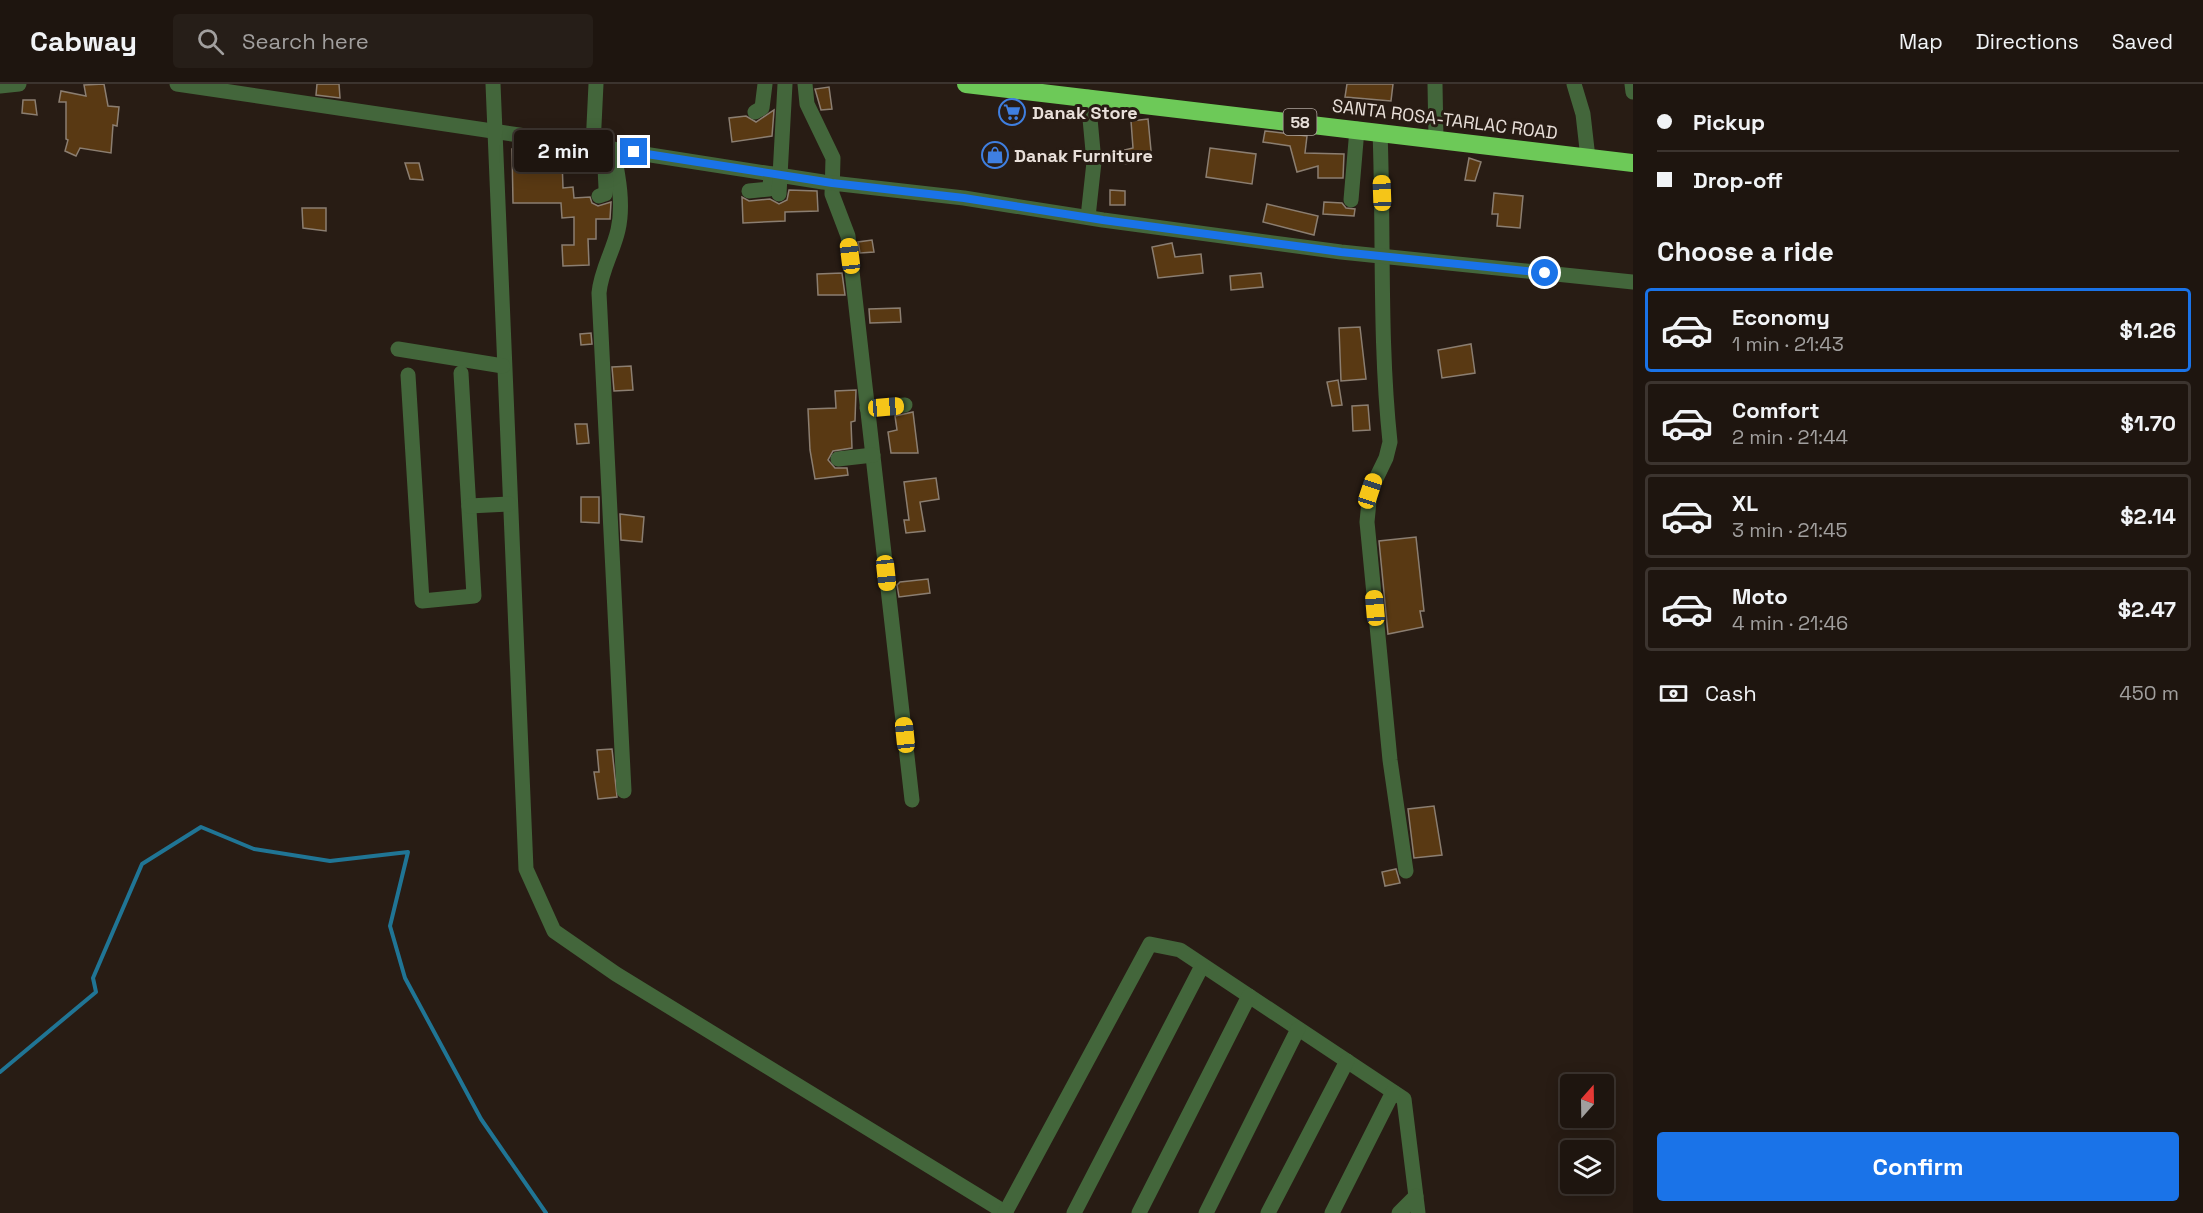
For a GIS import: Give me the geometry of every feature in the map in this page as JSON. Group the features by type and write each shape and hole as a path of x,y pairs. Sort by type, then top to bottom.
{"highway":[{"name":"SANTA ROSA-TARLAC ROAD","path":"966,84 1357,129 1633,164"}],"street":[{"path":"0,86 19,84"},
{"path":"177,84 832,183 964,198 1088,218 1381,256 1633,282"},
{"path":"492,84 526,869 554,931 616,974 1005,1213 1150,944 1179,951 1404,1099 1418,1213"},
{"path":"596,84 604,148 606,188 605,194 598,196"},
{"path":"754,112 762,108 765,84"},
{"path":"749,191 769,189 775,174 784,84"},
{"path":"805,84 807,104 833,158 832,194 848,236 912,800"},
{"path":"1435,84 1436,139"},
{"path":"1574,84 1583,114 1588,158"},
{"path":"1632,84 1633,92"},
{"path":"1088,97 1094,162 1088,218"},
{"path":"1351,200 1357,129"},
{"path":"1380,132 1384,385 1390,442 1389,452 1370,491 1367,522 1390,760 1406,871"},
{"path":"604,148 619,184 619,228 601,272 599,293 624,791"},
{"path":"775,174 779,194"},
{"path":"398,349 503,366"},
{"path":"408,375 422,601 474,596 461,374"},
{"path":"867,408 905,405"},
{"path":"838,459 873,455"},
{"path":"469,506 509,504"},
{"path":"1074,1213 1203,966"},
{"path":"1139,1213 1249,996"},
{"path":"1206,1213 1299,1029"},
{"path":"1268,1213 1347,1061"},
{"path":"1332,1213 1394,1092"},
{"path":"1399,1213 1416,1196"}],"building":[{"path":"104,84 108,106 119,107 117,126 113,125 111,153 80,148 76,156 65,151 68,140 66,139 66,102 59,102 61,91 86,96 84,85"},
{"path":"317,84 339,84 340,98 316,95"},
{"path":"1347,84 1393,84 1391,101 1345,97"},
{"path":"829,87 832,109 821,110 815,89"},
{"path":"23,100 35,100 37,115 22,113"},
{"path":"774,110 772,136 732,142 729,118 746,116 756,122"},
{"path":"1148,119 1152,161 1122,164 1120,151 1133,148 1131,121"},
{"path":"1265,131 1307,136 1305,153 1344,154 1343,178 1318,178 1318,166 1297,172 1290,146 1263,142"},
{"path":"540,148 541,159 562,159 563,188 573,187 574,198 590,197 592,203 598,206 611,202 610,219 596,219 596,239 588,239 589,265 563,266 562,245 574,245 574,217 562,218 561,203 513,203 512,149"},
{"path":"1210,148 1256,154 1252,184 1206,177"},
{"path":"1469,158 1481,162 1475,181 1465,180"},
{"path":"405,163 419,163 423,180 410,179"},
{"path":"789,190 817,191 818,211 785,212 785,221 743,223 742,197 749,201 770,199 779,204 787,200"},
{"path":"1110,190 1125,191 1125,205 1110,205"},
{"path":"1494,193 1523,196 1520,228 1497,226 1498,214 1492,214"},
{"path":"1324,202 1342,203 1346,208 1355,209 1354,216 1323,214"},
{"path":"1267,204 1318,216 1314,235 1263,222"},
{"path":"302,208 326,208 326,231 303,228"},
{"path":"872,240 874,252 860,253 858,242"},
{"path":"1172,243 1175,257 1201,254 1203,273 1158,278 1152,247"},
{"path":"842,273 845,295 818,295 817,274"},
{"path":"1261,273 1263,287 1231,290 1230,276"},
{"path":"900,308 901,322 870,323 869,309"},
{"path":"1360,327 1366,379 1341,381 1339,328"},
{"path":"591,333 592,344 581,345 580,334"},
{"path":"1471,344 1475,373 1442,378 1438,350"},
{"path":"631,366 633,390 614,391 612,367"},
{"path":"1338,380 1342,405 1332,406 1327,382"},
{"path":"856,390 855,421 851,422 852,448 833,451 828,460 835,468 847,468 848,475 815,479 810,450 808,409 836,408 835,391"},
{"path":"1368,405 1370,430 1353,431 1352,406"},
{"path":"913,412 918,453 891,453 888,432 897,430 895,416"},
{"path":"575,424 587,424 589,443 577,444"},
{"path":"936,478 939,499 920,502 925,531 906,533 904,520 909,520 904,482"},
{"path":"581,497 599,497 599,523 581,522"},
{"path":"620,514 644,517 642,542 621,540"},
{"path":"1416,537 1424,611 1420,611 1423,627 1388,634 1379,541"},
{"path":"928,579 930,593 899,597 897,585 900,582"},
{"path":"612,749 617,797 598,799 594,772 599,772 597,750"},
{"path":"1434,806 1442,855 1414,858 1408,809"},
{"path":"1396,869 1400,883 1385,886 1382,872"}],"waterway":[{"path":"0,1072 96,992 93,978 142,864 201,827 254,849 330,861 408,852 390,926 405,978 481,1119 546,1213"}],"place":[{"name":"Danak Store","path":"1012,112"},
{"name":"Danak Furniture","path":"995,155"}],"route":[{"path":"634,152 832,183 1027,206 1103,220 1341,252 1545,273"}]}
